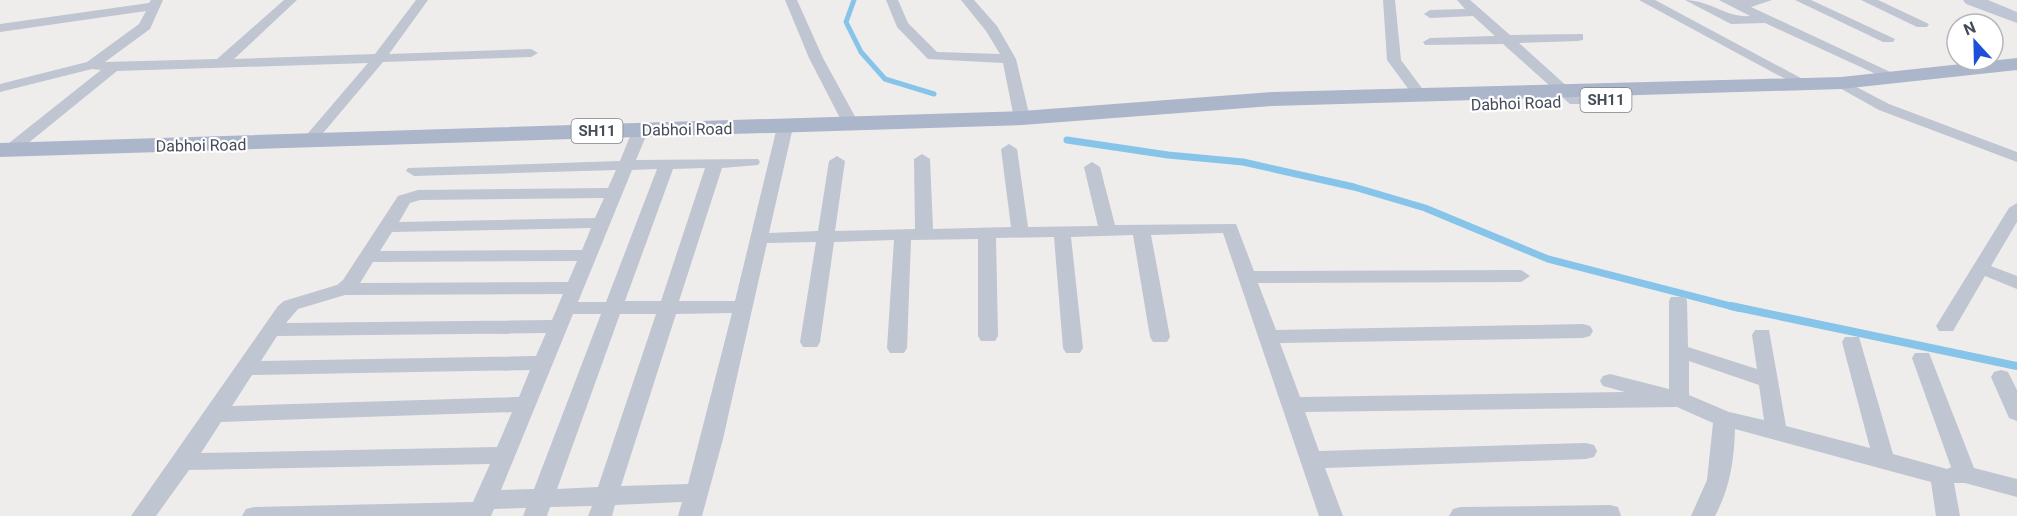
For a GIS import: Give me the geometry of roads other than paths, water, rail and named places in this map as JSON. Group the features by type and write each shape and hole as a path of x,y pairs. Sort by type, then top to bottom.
{"main road":[{"name":"Dabhoi Road","path":"1194,107 1278,112 1841,82 2017,64"},
{"name":"Dabhoi Road","path":"5,150 1022,118 1194,107 1273,99 1420,95 1864,96 2017,76"}],"street":[{"path":"220,64 291,0"},
{"path":"308,142 378,59 422,0"},
{"path":"792,0 816,58 850,122"},
{"path":"892,0 902,24 933,56 1008,59"},
{"path":"967,0 992,29 1008,59 1022,118"},
{"path":"1389,0 1394,60 1420,95"},
{"path":"1463,0 1571,96"},
{"path":"1645,0 1805,84"},
{"path":"1691,0 1736,21 1767,19"},
{"path":"1732,3 1766,0"},
{"path":"1801,0 1888,39"},
{"path":"1867,0 1922,24"},
{"path":"1972,0 2017,18"},
{"path":"1996,0 2017,8"},
{"path":"0,28 155,3"},
{"path":"92,65 145,26 155,3"},
{"path":"1732,3 1894,77"},
{"path":"1430,14 1477,12"},
{"path":"1430,42 1578,37"},
{"path":"0,88 92,65 114,67 531,53"},
{"path":"5,150 114,67"},
{"path":"1841,82 1884,107 2017,157"},
{"path":"690,516 712,440 784,127"},
{"path":"481,509 641,129"},
{"path":"1009,150 1020,232"},
{"path":"922,159 924,234"},
{"path":"810,342 837,161"},
{"path":"414,171 752,162"},
{"path":"538,507 667,163"},
{"path":"603,506 715,163"},
{"path":"1092,167 1108,230"},
{"path":"344,289 404,200 418,195 614,193"},
{"path":"1946,326 2017,208"},
{"path":"387,226 601,223"},
{"path":"759,238 1230,228 1331,516"},
{"path":"1141,229 1160,337"},
{"path":"1062,231 1073,348"},
{"path":"987,232 988,336"},
{"path":"897,348 903,234"},
{"path":"367,257 588,255"},
{"path":"1981,268 2017,283"},
{"path":"1248,277 1521,276"},
{"path":"142,516 183,462 291,305 344,289 574,288"},
{"path":"1678,302 1679,399"},
{"path":"565,308 742,307"},
{"path":"272,330 558,326"},
{"path":"1269,337 1583,331"},
{"path":"1762,335 1776,431"},
{"path":"1852,342 1884,461"},
{"path":"1679,351 1769,381"},
{"path":"1922,358 1965,474"},
{"path":"246,368 542,363"},
{"path":"2001,377 2017,413"},
{"path":"1610,381 1679,399 1724,419 1941,476 1965,474 2017,488"},
{"path":"1292,405 1679,399"},
{"path":"215,414 524,404"},
{"path":"1703,516 1713,500 1723,470 1724,419"},
{"path":"1312,460 1586,451"},
{"path":"183,462 503,455"},
{"path":"1941,476 1948,516"},
{"path":"254,516 603,506 696,492"},
{"path":"1461,516 1610,514"}],"waterway":[{"path":"854,0 846,22 861,52 885,79 934,94"},
{"path":"1067,140 1168,155 1243,162 1354,187 1425,208 1548,259 1738,308"},
{"path":"1731,306 2017,366"}]}
